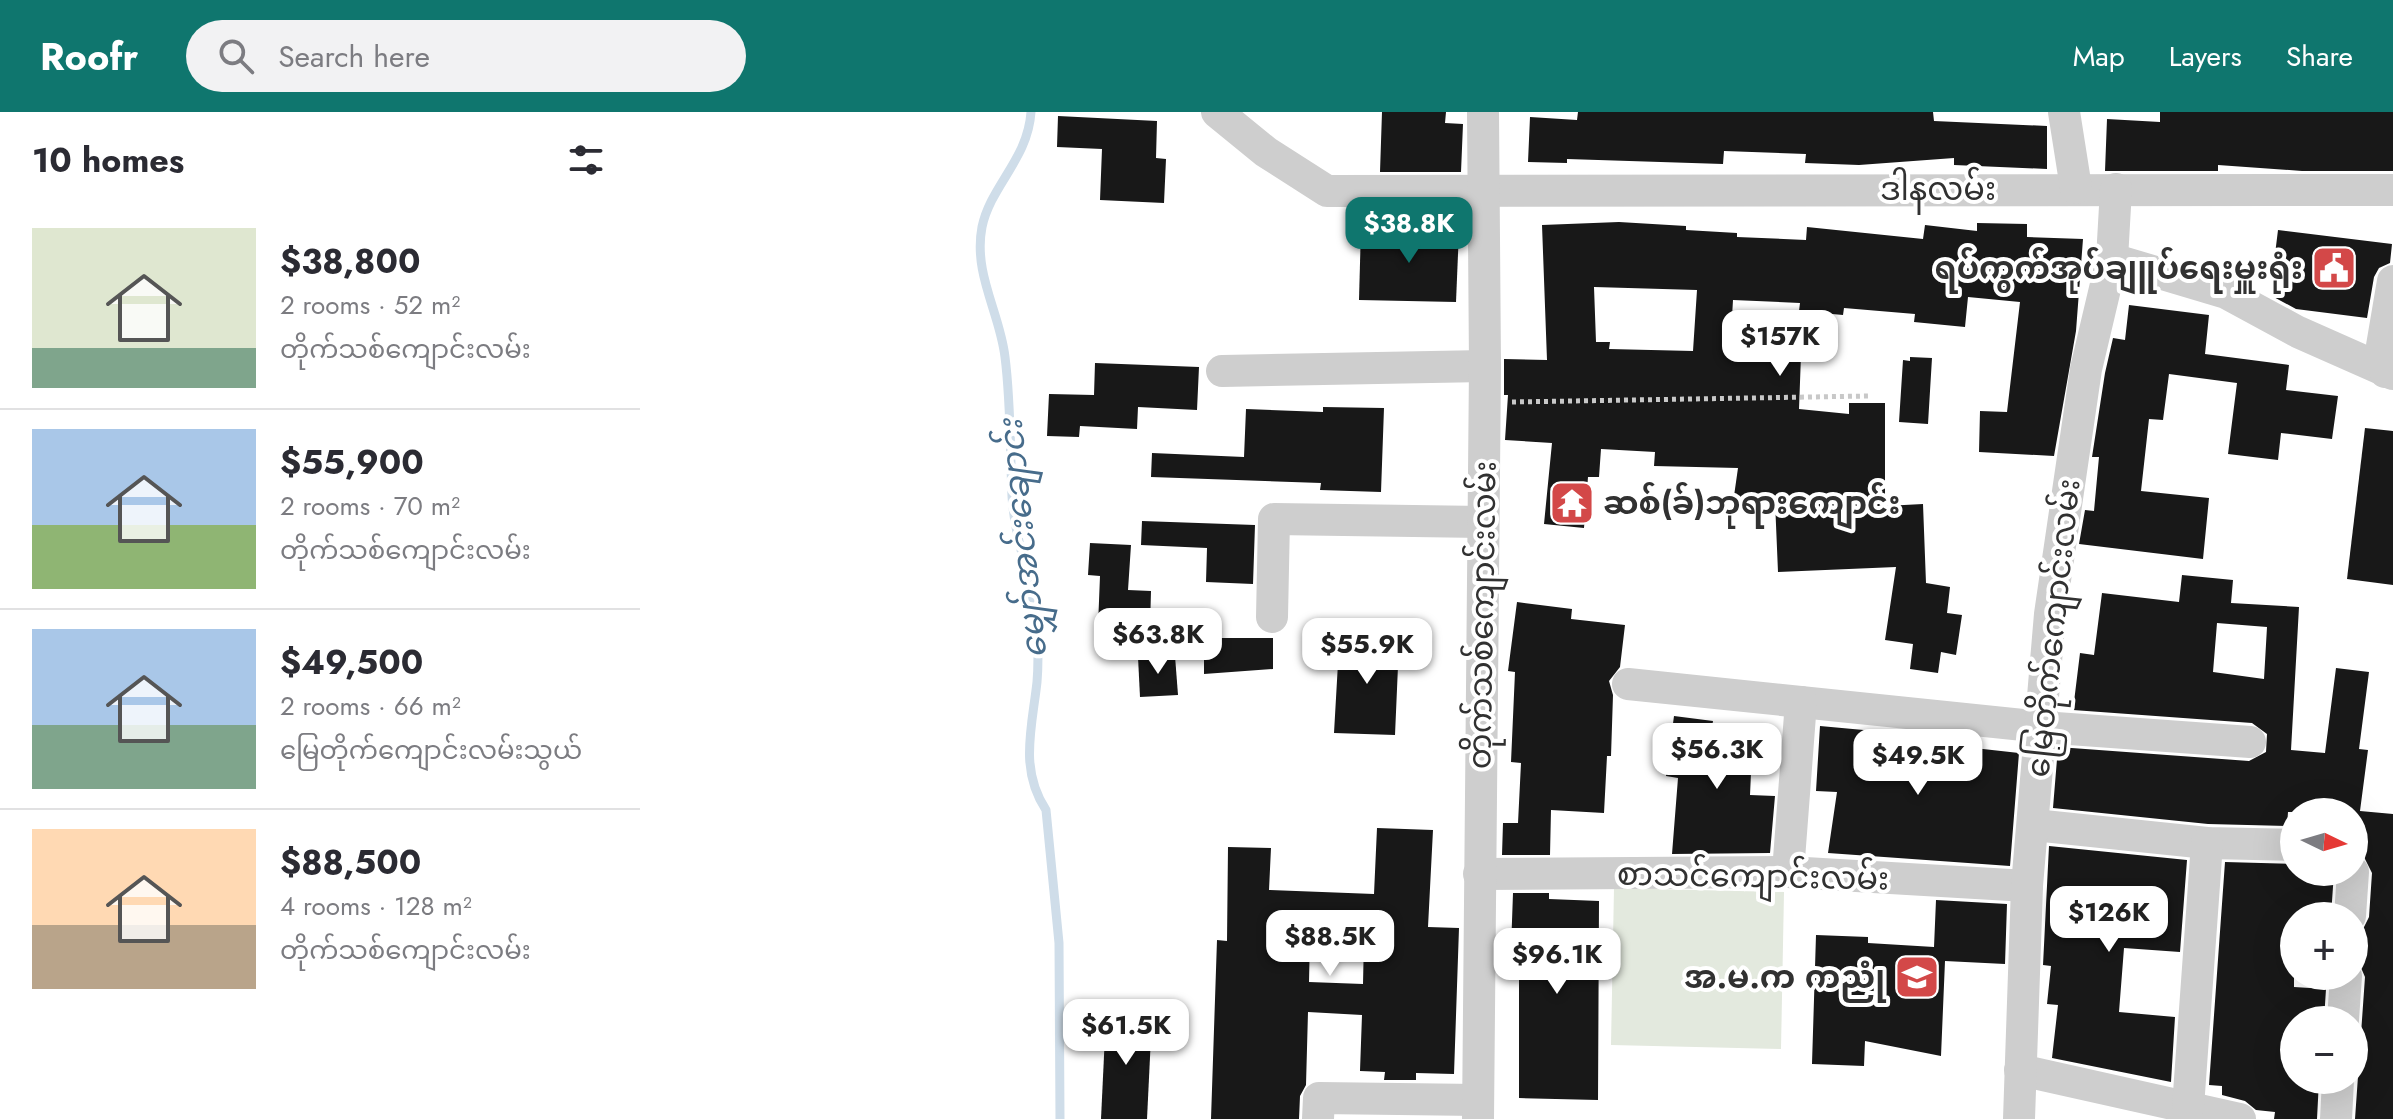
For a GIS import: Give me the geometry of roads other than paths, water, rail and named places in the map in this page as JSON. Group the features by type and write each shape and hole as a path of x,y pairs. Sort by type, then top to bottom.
{"street":[{"name":"ဒါနလမ်း","path":"1217,112 1266,152 1327,191 2393,190"},
{"name":"တိုက်သစ်ကျောင်းလမ်း","path":"1478,1109 1485,366 1483,112"},
{"path":"2064,112 2076,188"},
{"name":"မြေတိုက်ကျောင်းလမ်း","path":"2019,1119 2027,886 2063,504 2086,369 2112,259 2116,189"},
{"path":"2112,259 2226,293 2298,332 2389,373"},
{"path":"2389,373 2382,346 2393,281"},
{"path":"1222,371 1485,366"},
{"path":"1272,617 1274,519 1483,522"},
{"path":"1628,684 2042,727 2250,742"},
{"path":"1788,872 1801,702"},
{"path":"2034,825 2207,843 2280,845"},
{"path":"2188,1107 2207,843"},
{"name":"စာသင်ကျောင်းလမ်း","path":"1479,874 1788,872 2027,886"},
{"path":"2020,1070 2240,1119"},
{"path":"2336,1119 2337,1094"},
{"path":"1318,1119 1319,1098 1478,1109"}],"waterway":[{"name":"မျှော်အင်းချောင်း","path":"1031,112 1017,158 987,212 980,244 984,277 1005,357 1013,510 1037,632 1038,673 1030,764 1032,779 1046,810 1059,943 1060,1119"}],"place":[{"name":"ရပ်ကွက်အုပ်ချူပ်ရေးမှူးရုံး","path":"2334,268"},
{"name":"ဆစ်(ခ်)ဘုရားကျောင်း","path":"1572,503"},
{"name":"အ.မ.က ကညုံ","path":"1917,977"}]}
